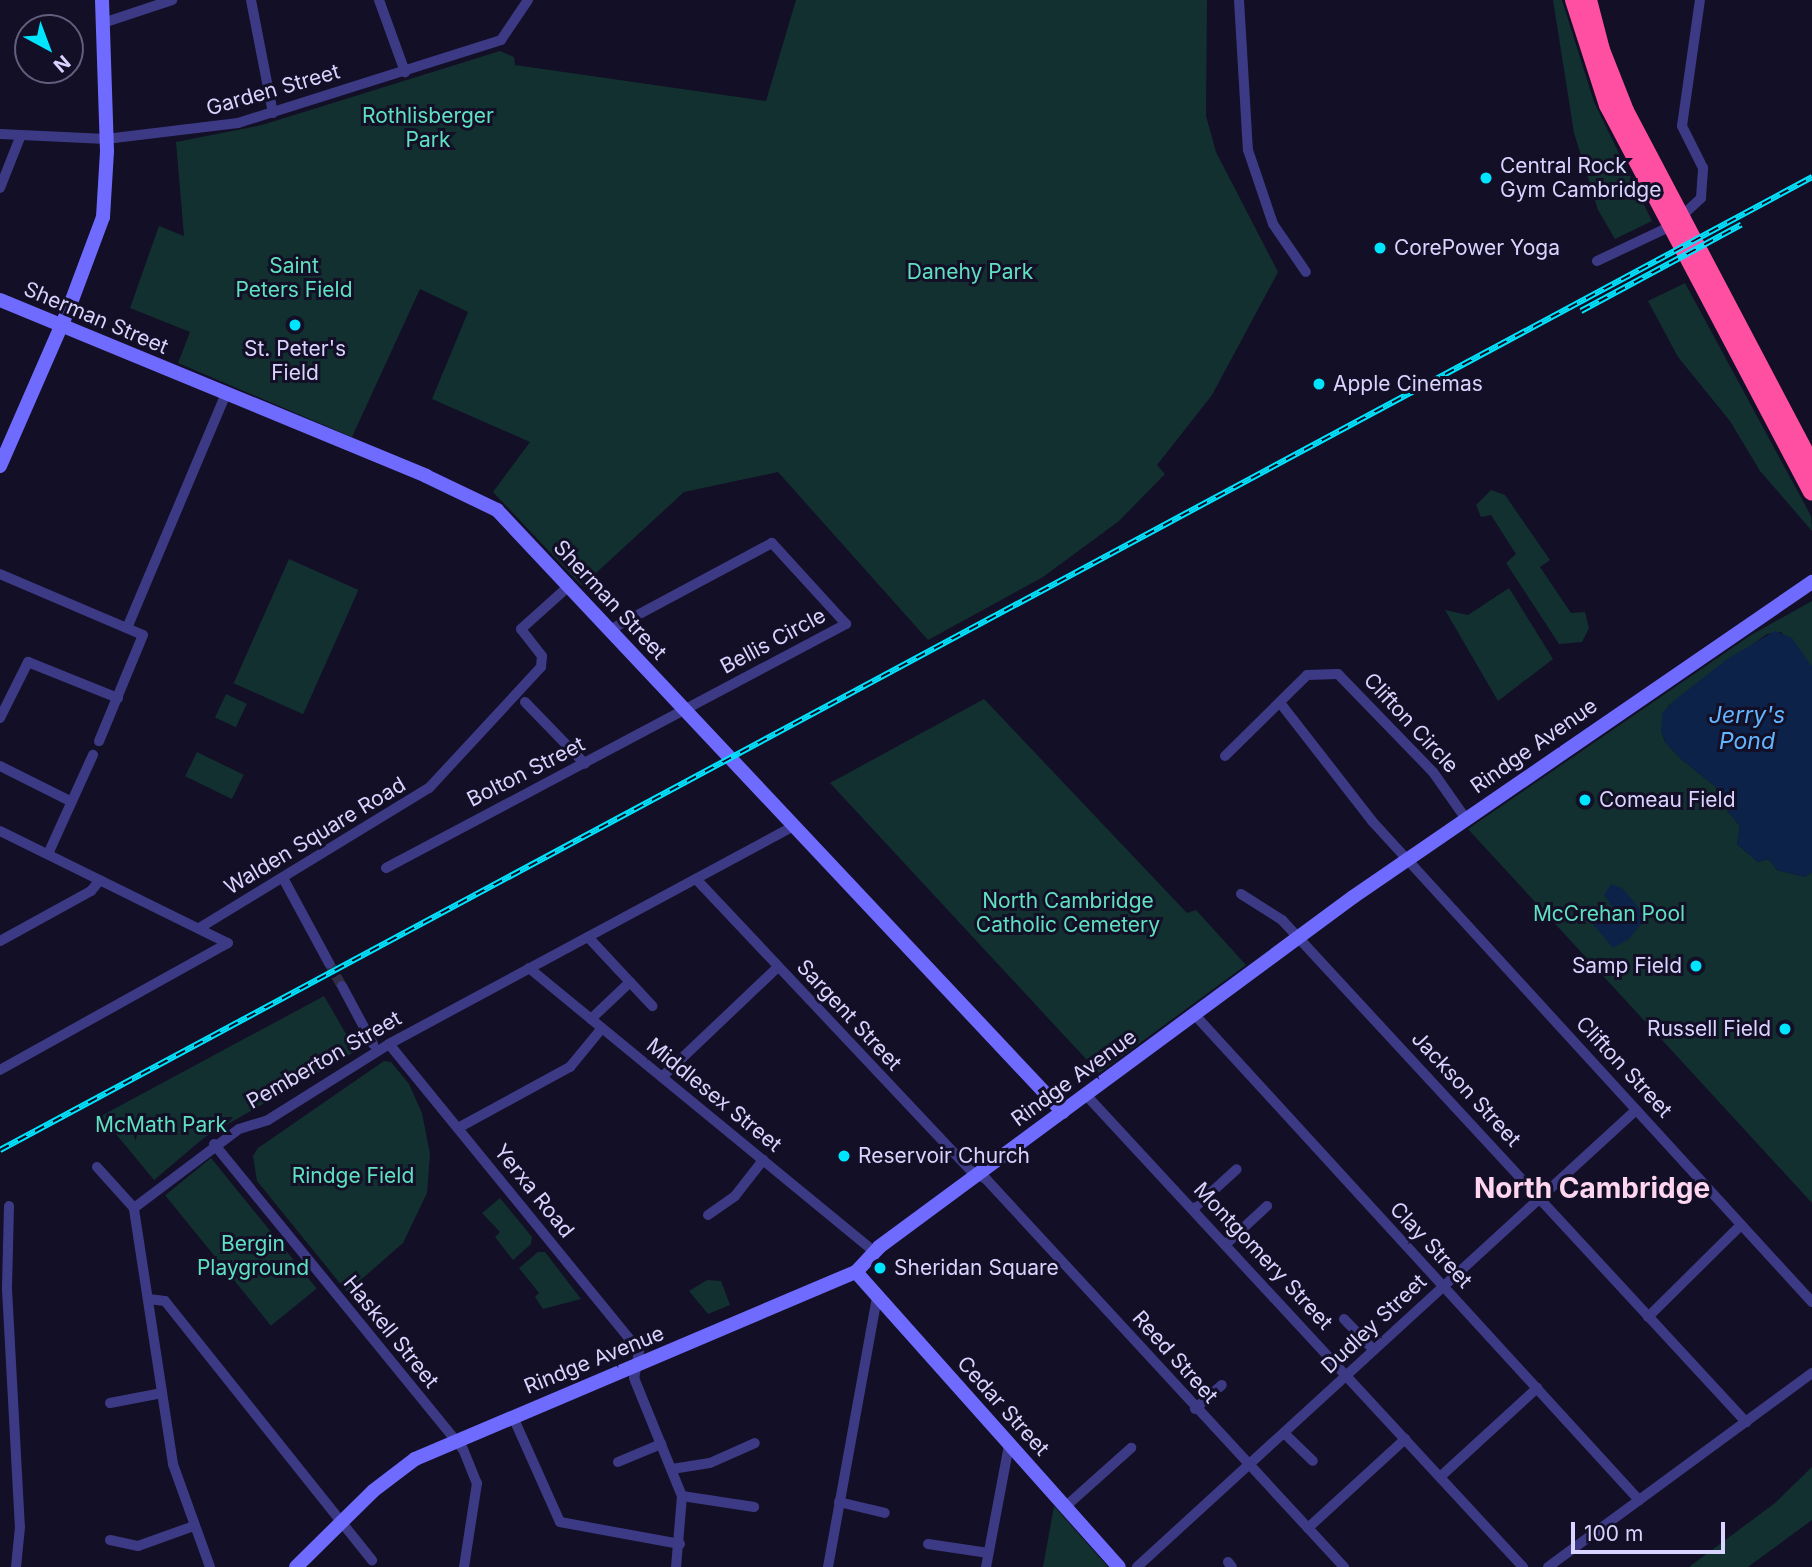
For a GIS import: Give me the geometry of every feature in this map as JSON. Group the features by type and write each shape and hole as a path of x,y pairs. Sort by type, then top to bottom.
{"highway":[{"path":"1574,0 1600,89 1670,211 1744,351 1812,492"},
{"path":"1588,0 1617,94 1670,211"},
{"path":"1744,351 1812,464"}],"street":[{"path":"0,466 3,451 61,324 103,217 106,139 102,0"},
{"path":"103,23 172,0"},
{"path":"251,0 273,113"},
{"path":"379,0 405,72"},
{"name":"Garden Street","path":"0,134 106,139 194,131 273,113 501,40 528,0"},
{"path":"1239,0 1248,149 1273,224 1306,272"},
{"path":"1597,261 1671,226 1701,198 1703,168 1682,126 1700,0"},
{"path":"0,188 21,135"},
{"name":"Sherman Street","path":"0,300 486,502 569,586 1063,1112"},
{"path":"127,628 226,394"},
{"name":"Bellis Circle","path":"610,630 772,543 845,624 683,709"},
{"path":"0,574 143,635 100,741"},
{"name":"Rindge Avenue","path":"296,1567 393,1474 455,1441 856,1272 874,1251 1406,859 1812,582"},
{"name":"Walden Square Road","path":"201,927 415,801 541,667 542,656 521,629 569,586"},
{"path":"0,718 24,667 31,662 118,698"},
{"name":"Clifton Circle","path":"1225,756 1281,704 1307,675 1338,674 1437,777 1466,819"},
{"path":"525,702 584,764"},
{"name":"Clifton Street","path":"1281,704 1344,788 1406,859 1812,1302"},
{"name":"Bolton Street","path":"386,868 683,709"},
{"path":"48,854 93,755"},
{"path":"0,766 72,802"},
{"name":"Pemberton Street","path":"134,1208 214,1144 276,1115 389,1044 794,826"},
{"path":"0,831 201,927 228,943 0,1070"},
{"path":"283,877 329,962"},
{"name":"Sargent Street","path":"696,879 978,1174"},
{"path":"0,941 90,891 100,880"},
{"name":"Jackson Street","path":"1241,894 1269,909 1299,937 1746,1422"},
{"path":"588,937 652,1006"},
{"path":"662,1077 778,967"},
{"name":"Middlesex Street","path":"529,968 874,1251"},
{"path":"591,1019 630,982"},
{"path":"341,986 373,1044"},
{"name":"Clay Street","path":"1195,1015 1639,1500"},
{"path":"458,1128 570,1067 602,1028"},
{"name":"Yerxa Road","path":"389,1044 639,1352 636,1365"},
{"name":"Montgomery Street","path":"1087,1096 1523,1567"},
{"name":"Dudley Street","path":"1137,1567 1636,1110"},
{"name":"Haskell Street","path":"214,1144 455,1441 477,1483 464,1567"},
{"path":"708,1215 735,1196 763,1160"},
{"path":"97,1167 134,1208 173,1464 210,1567"},
{"path":"1193,1209 1237,1169"},
{"name":"Reed Street","path":"978,1174 1344,1567"},
{"path":"9,1206 4,1290 20,1527 16,1567"},
{"path":"1226,1244 1267,1206"},
{"path":"1648,1317 1741,1225"},
{"name":"Cedar Street","path":"856,1272 1119,1567"},
{"path":"828,1567 877,1297"},
{"path":"148,1299 165,1301 372,1560"},
{"path":"1344,1319 1373,1349"},
{"path":"636,1365 634,1378 682,1496 676,1567"},
{"path":"1548,1567 1812,1373"},
{"path":"1195,1409 1222,1385"},
{"path":"1440,1477 1537,1388"},
{"path":"110,1403 162,1393"},
{"path":"513,1417 560,1522 680,1544"},
{"path":"1284,1433 1313,1461"},
{"path":"1308,1528 1405,1439"},
{"path":"672,1469 710,1463 755,1443"},
{"path":"618,1462 661,1444"},
{"path":"986,1567 1009,1445"},
{"path":"1065,1507 1131,1448"},
{"path":"682,1496 754,1507"},
{"path":"839,1502 885,1513"},
{"path":"110,1541 138,1546 194,1526"},
{"path":"928,1544 988,1553"}],"green space":[{"name":"Danehy Park","path":"796,0 1207,0 1206,116 1216,152 1278,272 1212,395 1157,465 1165,474 1119,521 1043,577 928,640 778,472 684,492 582,586 493,492 530,442 432,399 468,312 420,289 352,437 178,363 190,332 130,308 159,226 184,236 176,142 262,125 500,51 514,57 515,65 766,101"},
{"path":"1553,0 1562,0 1594,102 1652,221 1615,239 1598,210 1574,133"},
{"path":"1685,283 1811,516 1812,531 1760,471 1730,421 1678,357 1648,301"},
{"path":"1491,490 1505,495 1550,560 1540,567 1571,613 1585,612 1589,628 1582,642 1559,644 1506,563 1516,554 1491,515 1481,517 1476,505"},
{"path":"289,559 358,590 303,714 234,683"},
{"path":"1509,588 1553,659 1498,701 1445,610 1468,615"},
{"path":"1812,601 1812,667 1781,632 1767,634 1668,706 1661,730 1665,742 1681,759 1725,794 1726,809 1740,826 1737,844 1758,862 1769,859 1777,870 1805,877 1812,872 1812,1203 1468,829 1751,635"},
{"path":"226,694 247,704 236,727 215,718"},
{"name":"North Cambridge Catholic Cemetery","path":"984,699 1187,913 1196,910 1246,965 1099,1073 830,783"},
{"path":"197,752 244,775 232,799 185,776"},
{"name":"McMath Park","path":"324,996 356,1051 205,1137 154,1180 101,1116"},
{"name":"Rindge Field","path":"384,1061 391,1062 409,1084 422,1113 430,1154 427,1193 403,1243 347,1292 257,1181 253,1156 258,1148"},
{"name":"Bergin Playground","path":"211,1158 317,1289 271,1326 165,1195"},
{"path":"500,1198 532,1237 531,1244 513,1260 495,1237 500,1232 482,1213"},
{"path":"538,1252 545,1252 581,1299 543,1309 535,1297 539,1293 519,1268"},
{"path":"707,1280 721,1281 730,1305 708,1314 689,1291"},
{"path":"1812,1467 1812,1520 1748,1567 1689,1567 1775,1503"},
{"path":"1054,1506 1062,1515 1108,1567 1043,1567"}],"water":[{"name":"Jerry's Pond","path":"1775,631 1792,638 1812,667 1812,872 1805,877 1777,870 1769,859 1758,862 1737,844 1740,826 1726,809 1725,794 1681,759 1665,742 1661,730 1663,712 1675,700 1727,659"},
{"name":"McCrehan Pool","path":"1611,884 1622,888 1647,917 1629,939 1613,948 1592,923 1601,911 1618,915 1604,895"}],"tunnel":[{"path":"329,963 342,986"}],"railway":[{"path":"0,1150 1812,177"},
{"path":"1581,311 1741,225"}],"place":[{"name":"Central Rock Gym Cambridge","path":"1486,178"},
{"name":"CorePower Yoga","path":"1380,248"},
{"name":"St. Peter's Field","path":"295,325"},
{"name":"Apple Cinemas","path":"1319,384"},
{"name":"Comeau Field","path":"1585,800"},
{"name":"Samp Field","path":"1696,966"},
{"name":"Russell Field","path":"1785,1029"},
{"name":"Reservoir Church","path":"844,1156"},
{"name":"Sheridan Square","path":"880,1268"}],"district":[{"name":"North Cambridge","path":"1592,1188"}],"park label":[{"name":"Rothlisberger Park","path":"428,128"},
{"name":"Saint Peters Field","path":"294,278"}]}
